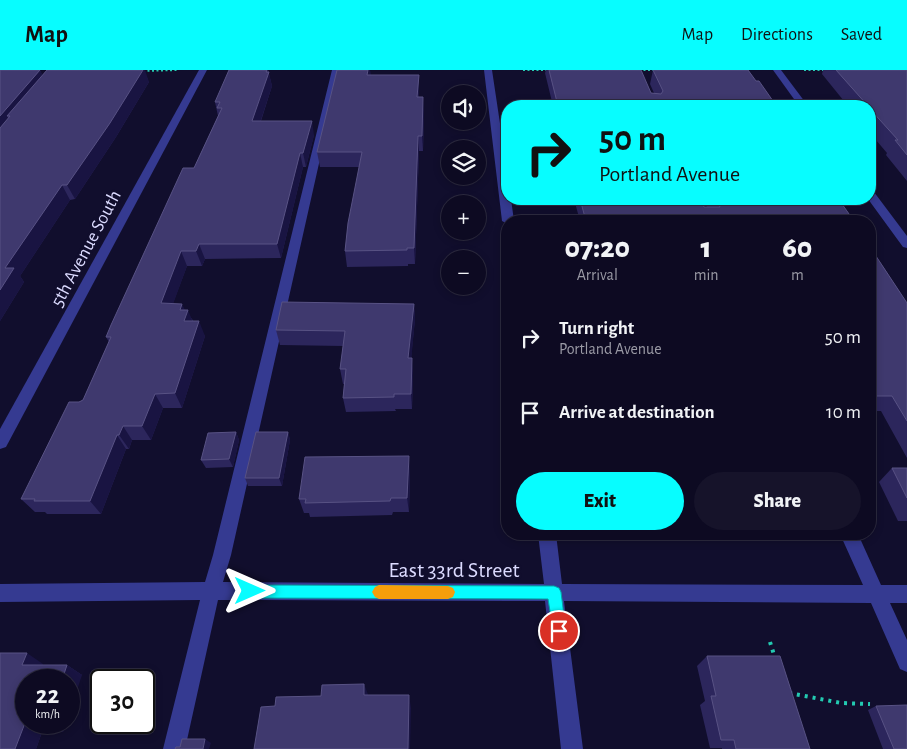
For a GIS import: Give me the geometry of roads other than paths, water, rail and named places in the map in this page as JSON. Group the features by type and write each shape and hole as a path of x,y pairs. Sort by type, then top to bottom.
{"street":[{"name":"5th Avenue South","path":"0,443 203,70"},
{"path":"174,749 336,70"},
{"path":"488,70 501,168"},
{"path":"776,70 799,100"},
{"path":"876,202 907,244"},
{"path":"548,540 572,749"},
{"path":"852,540 907,662"},
{"name":"East 33rd Street","path":"0,593 211,591 907,594"}]}
